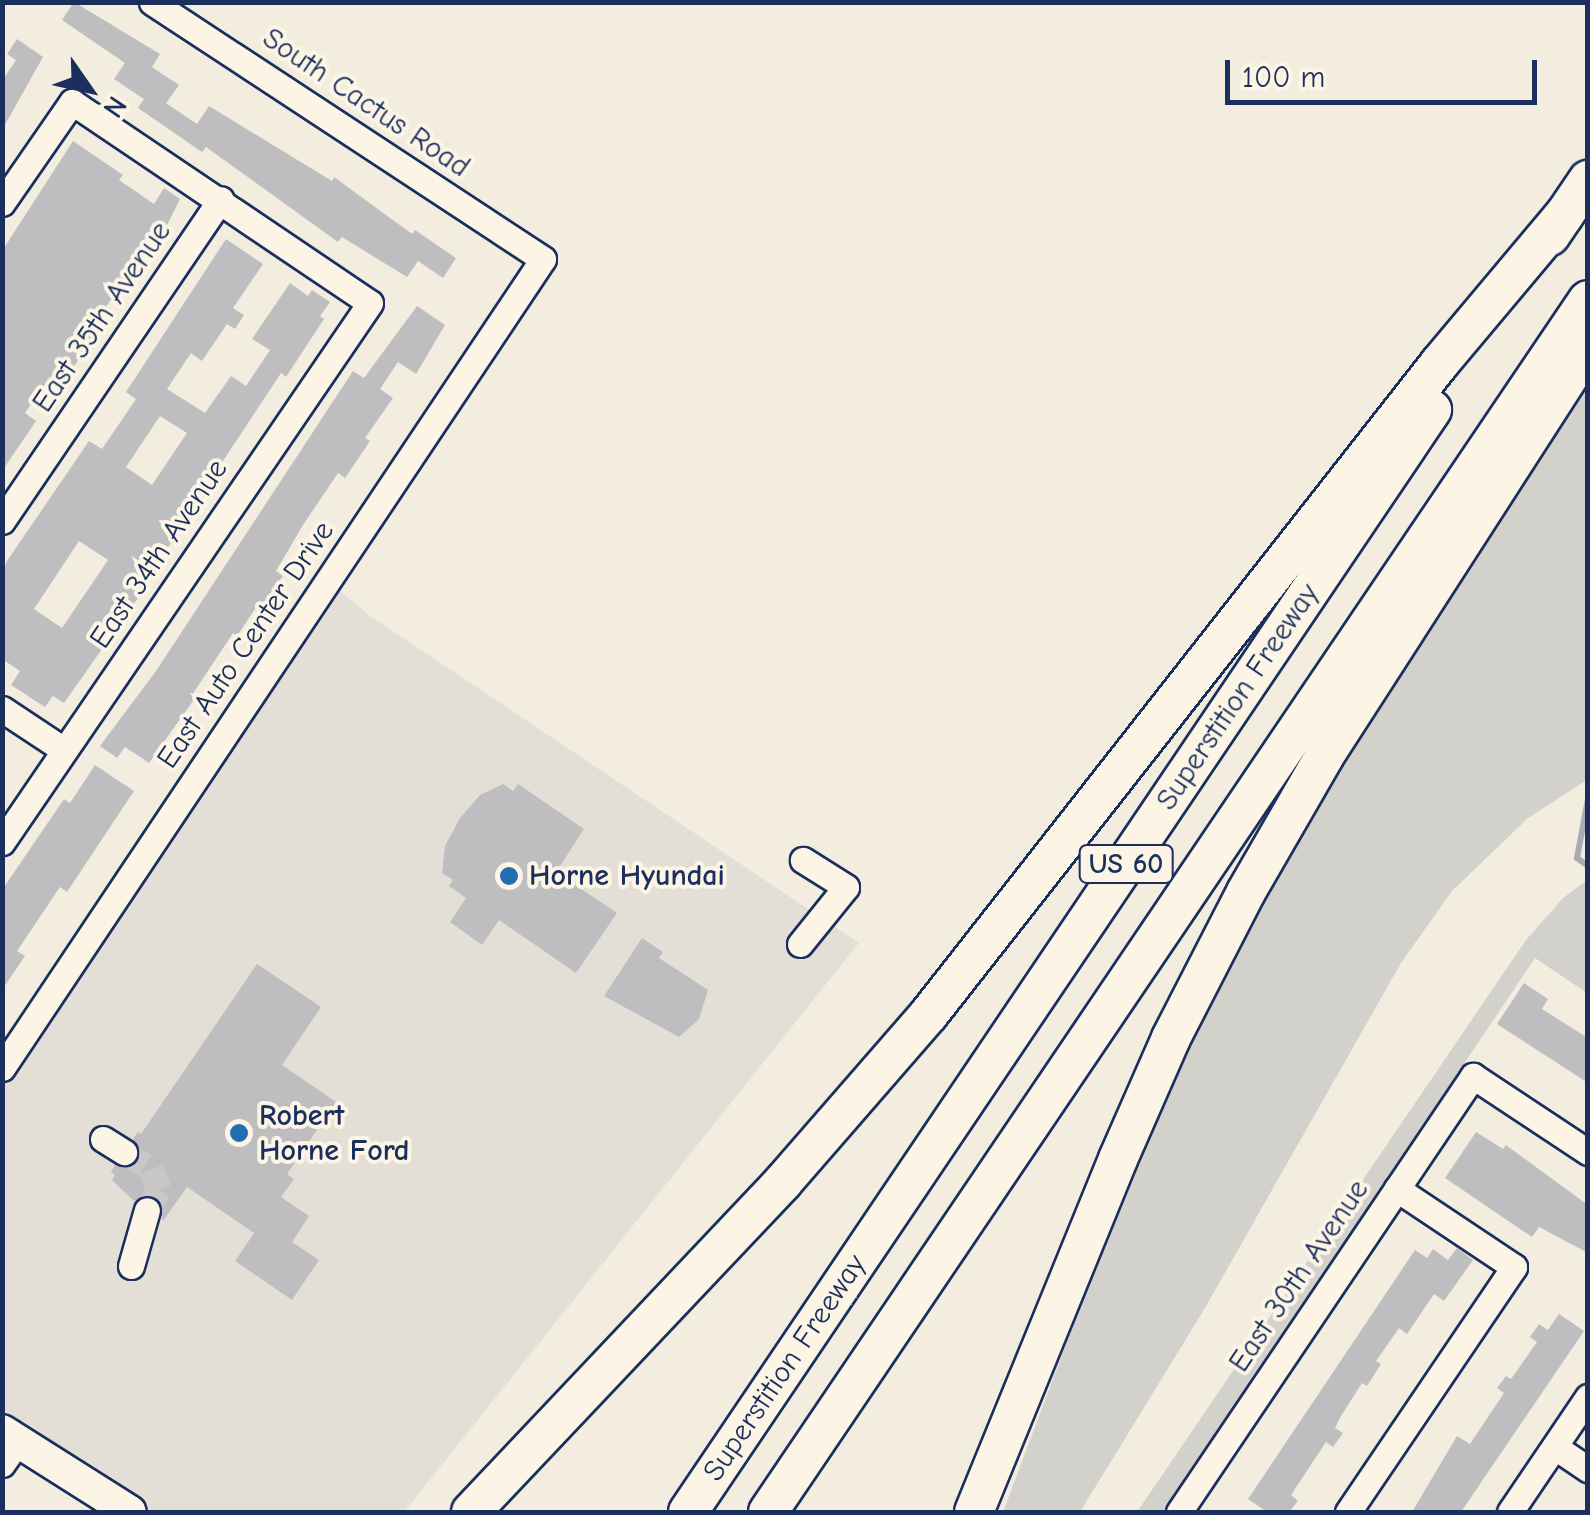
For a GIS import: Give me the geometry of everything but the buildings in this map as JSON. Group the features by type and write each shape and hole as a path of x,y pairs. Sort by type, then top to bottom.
{"highway":[{"name":"Superstition Freeway","path":"688,1512 1588,180"},
{"path":"471,1512 785,1180 929,1014 1440,364 1564,214"},
{"name":"US 60","path":"768,1512 1588,300"},
{"path":"974,1512 1171,1038 1246,892 1324,755 1588,348"}],"main road":[{"path":"8,1445 130,1512"}],"street":[{"name":"South Cactus Road","path":"152,2 543,259"},
{"path":"2,203 72,102 221,199"},
{"name":"East 34th Avenue","path":"2,842 370,303 221,199"},
{"name":"East 35th Avenue","path":"2,521 221,199"},
{"name":"East Auto Center Drive","path":"2,1068 543,259"},
{"path":"2,710 64,750"},
{"path":"800,944 846,887 804,860"},
{"name":"East 30th Avenue","path":"1179,1512 1472,1076 1588,1152"},
{"path":"1348,1512 1514,1267 1397,1189"},
{"path":"131,1266 147,1210"},
{"path":"1510,1512 1588,1397"},
{"path":"1554,1447 1588,1469"}],"shaded area":[{"path":"1587,372 1587,780 1528,818 1452,891 1401,963 1205,1308 1080,1512 1003,1512 1077,1315 1090,1263 1189,1037 1280,859"},
{"path":"328,581 370,616 859,943 404,1512 130,1512 3,1430 2,1068"},
{"path":"1587,880 1587,993 1535,958 1163,1512 1137,1512 1526,940 1563,898"}],"waterway":[{"path":"1588,799 1577,858 1588,866"}],"tunnel":[{"path":"124,1152 151,1169 159,1189 147,1210"}],"place":[{"name":"Horne Hyundai","path":"509,876"},
{"name":"Robert Horne Ford","path":"239,1133"}]}
